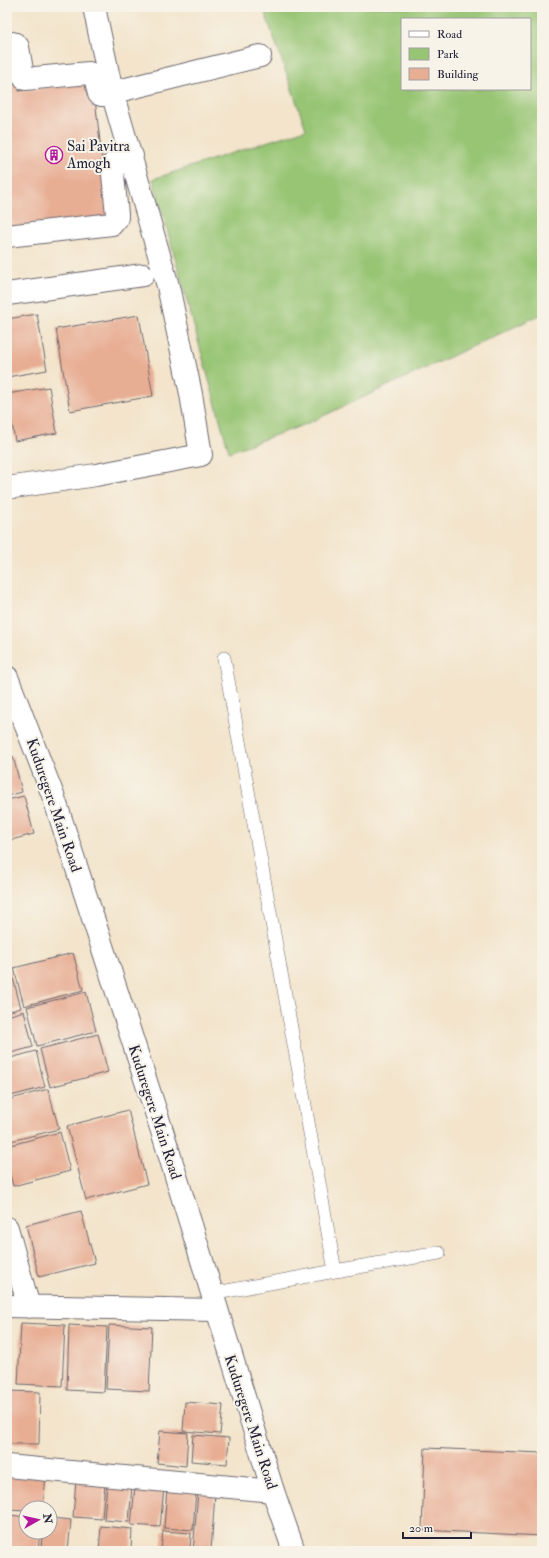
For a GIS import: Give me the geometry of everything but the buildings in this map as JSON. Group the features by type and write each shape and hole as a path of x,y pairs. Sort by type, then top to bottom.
{"street":[{"path":"7,488 96,475 201,455 191,394 168,286 132,156 112,92 94,7"},
{"path":"7,43 13,42 18,47 23,76 25,79 88,72 94,75 99,94 102,95 260,56"},
{"path":"7,236 112,224 117,214 112,165 116,160 132,156"},
{"path":"7,294 143,275"},
{"name":"Kuduregere Main Road","path":"7,677 54,798 163,1134 273,1491 294,1551"},
{"path":"7,1228 29,1307"},
{"path":"7,1306 29,1307 214,1302"},
{"path":"7,1466 273,1491"}],"lane":[{"path":"224,658 335,1271"},
{"path":"214,1302 335,1271 439,1253"}],"green space":[{"path":"263,7 542,7 542,314 306,424 229,452 153,179 306,129"}],"place":[{"name":"Sai Pavitra Amogh","path":"54,155"}]}
